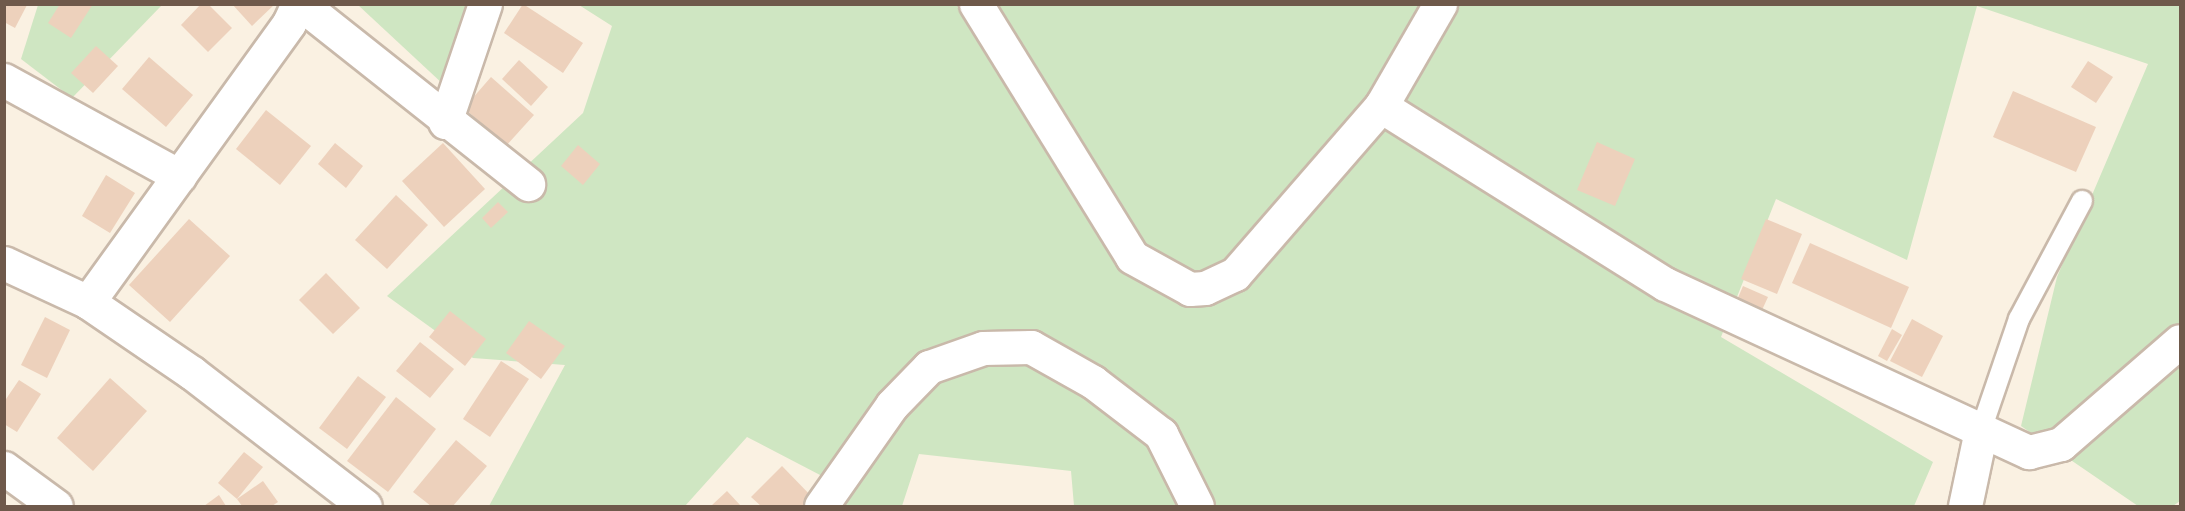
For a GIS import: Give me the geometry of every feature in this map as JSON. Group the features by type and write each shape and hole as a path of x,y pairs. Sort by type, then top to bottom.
{"street":[{"path":"88,302 289,23 299,4 445,122 528,184"},
{"path":"445,122 485,4"},
{"path":"976,4 1132,257 1190,289 1205,288 1235,274 1381,106 1440,4"},
{"path":"4,80 179,176"},
{"path":"1381,106 1665,284 2029,452 2061,444 2181,341"},
{"path":"4,263 88,302 192,372 365,507"},
{"path":"821,507 892,405 929,367 983,348 1031,348 1093,382 1161,434 1197,507"},
{"path":"1965,507 1981,430"},
{"path":"4,468 56,507"}],"lane":[{"path":"1981,430 2019,319 2082,201"}],"green space":[{"path":"38,5 162,5 72,98 21,59"},
{"path":"358,5 489,5 458,98"},
{"path":"579,5 2180,5 2180,501 2173,506 2138,506 2021,426 2057,277 2148,64 1977,6 1907,260 1776,199 1721,337 1933,462 1914,506 1074,506 1071,471 919,454 902,506 832,506 845,488 747,437 685,506 489,506 565,365 473,358 387,296 583,113 612,26"}],"building":[{"path":"60,4 93,4 71,38 48,23"},
{"path":"201,4 208,4 232,28 208,52 181,25"},
{"path":"232,4 275,4 252,26"},
{"path":"523,4 583,43 563,73 504,33"},
{"path":"4,5 27,5 15,28 4,22"},
{"path":"96,46 118,66 93,93 71,73"},
{"path":"149,57 193,95 166,127 122,89"},
{"path":"519,60 548,87 531,106 502,79"},
{"path":"2088,61 2113,77 2096,103 2071,87"},
{"path":"491,77 534,115 506,146 464,108"},
{"path":"2013,91 2096,127 2076,172 1993,137"},
{"path":"266,110 311,146 280,185 236,149"},
{"path":"1597,142 1635,159 1615,206 1577,190"},
{"path":"335,143 363,166 346,188 318,164"},
{"path":"443,143 485,189 444,227 402,181"},
{"path":"578,145 600,164 583,185 561,166"},
{"path":"106,175 135,193 110,233 82,216"},
{"path":"396,195 428,225 387,269 355,240"},
{"path":"498,202 508,212 491,228 482,218"},
{"path":"189,219 230,256 170,322 129,285"},
{"path":"1766,219 1802,234 1777,294 1741,279"},
{"path":"1810,243 1909,287 1891,328 1792,283"},
{"path":"326,273 360,308 333,334 299,300"},
{"path":"1743,286 1768,297 1756,323 1732,312"},
{"path":"450,311 486,339 465,366 429,337"},
{"path":"45,317 70,330 47,378 21,365"},
{"path":"1912,319 1943,336 1922,377 1890,361"},
{"path":"529,321 565,346 541,379 506,353"},
{"path":"1892,329 1902,335 1887,361 1878,356"},
{"path":"420,342 454,369 430,398 396,371"},
{"path":"501,361 529,379 490,437 463,419"},
{"path":"358,376 386,397 347,449 319,428"},
{"path":"110,378 147,411 93,471 57,438"},
{"path":"19,380 41,394 17,432 4,424 4,402"},
{"path":"396,397 436,429 388,492 347,461"},
{"path":"456,440 487,466 453,506 431,506 413,492"},
{"path":"244,452 263,467 237,499 218,483"},
{"path":"782,466 817,502 812,506 761,506 751,497"},
{"path":"263,481 278,502 272,506 242,506 237,499"},
{"path":"727,491 741,506 711,506"},
{"path":"219,495 226,506 204,506"}]}
